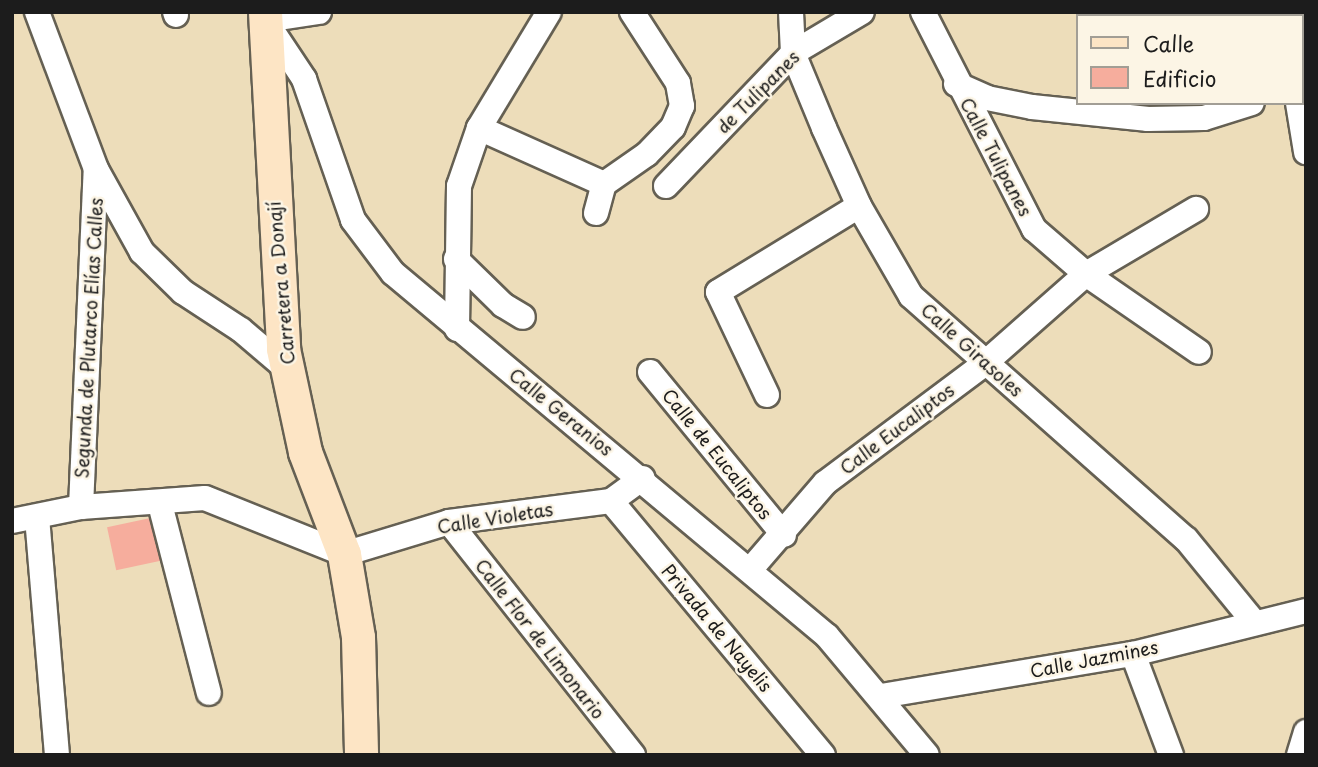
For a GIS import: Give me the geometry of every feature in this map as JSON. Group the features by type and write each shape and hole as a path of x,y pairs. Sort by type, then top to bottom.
{"main road":[{"name":"Carretera a Donají","path":"265,16 268,133 283,349 305,452 344,554 358,637 361,755"}],"street":[{"path":"37,12 96,169 142,252 183,292 241,330 288,370"},
{"path":"265,16 319,12"},
{"path":"457,329 459,186 479,128 549,12"},
{"path":"596,213 604,184 647,154 673,127 682,106 678,83 632,12"},
{"name":"Calle Girasoles","path":"791,12 793,53 859,206 911,296 984,364 1080,443 1186,539 1254,622"},
{"name":"de Tulipanes","path":"666,186 793,53 862,12"},
{"name":"Calle Tulipanes","path":"923,12 956,84 1034,229 1086,274 1199,352"},
{"name":"Calle Geranios","path":"265,16 304,79 353,220 393,273 457,329 643,478 827,636 881,696 927,755"},
{"path":"956,84 987,98 1032,107 1149,119 1203,118 1245,105"},
{"path":"1298,105 1306,152"},
{"path":"479,128 604,184"},
{"name":"Segunda de Plutarco Elías Calles","path":"81,507 96,169"},
{"path":"763,387 718,292 859,206"},
{"name":"Calle Eucaliptos","path":"750,570 784,536 825,483 984,364 1086,274 1196,209"},
{"path":"456,259 503,305 523,317"},
{"name":"Calle de Eucaliptos","path":"650,372 784,536"},
{"name":"Calle Violetas","path":"344,554 449,522 611,501 643,478"},
{"path":"12,521 81,507 160,504 205,498 344,554"},
{"name":"Privada de Nayelis","path":"611,501 823,755"},
{"path":"160,504 209,693"},
{"path":"37,517 57,755"},
{"name":"Calle Flor de Limonario","path":"449,522 633,755"},
{"name":"Calle Jazmines","path":"881,696 1133,654 1306,611"},
{"path":"1133,654 1171,755"},
{"path":"1299,755 1306,732"}],"building":[{"path":"155,517 164,560 116,570 107,527"}]}
